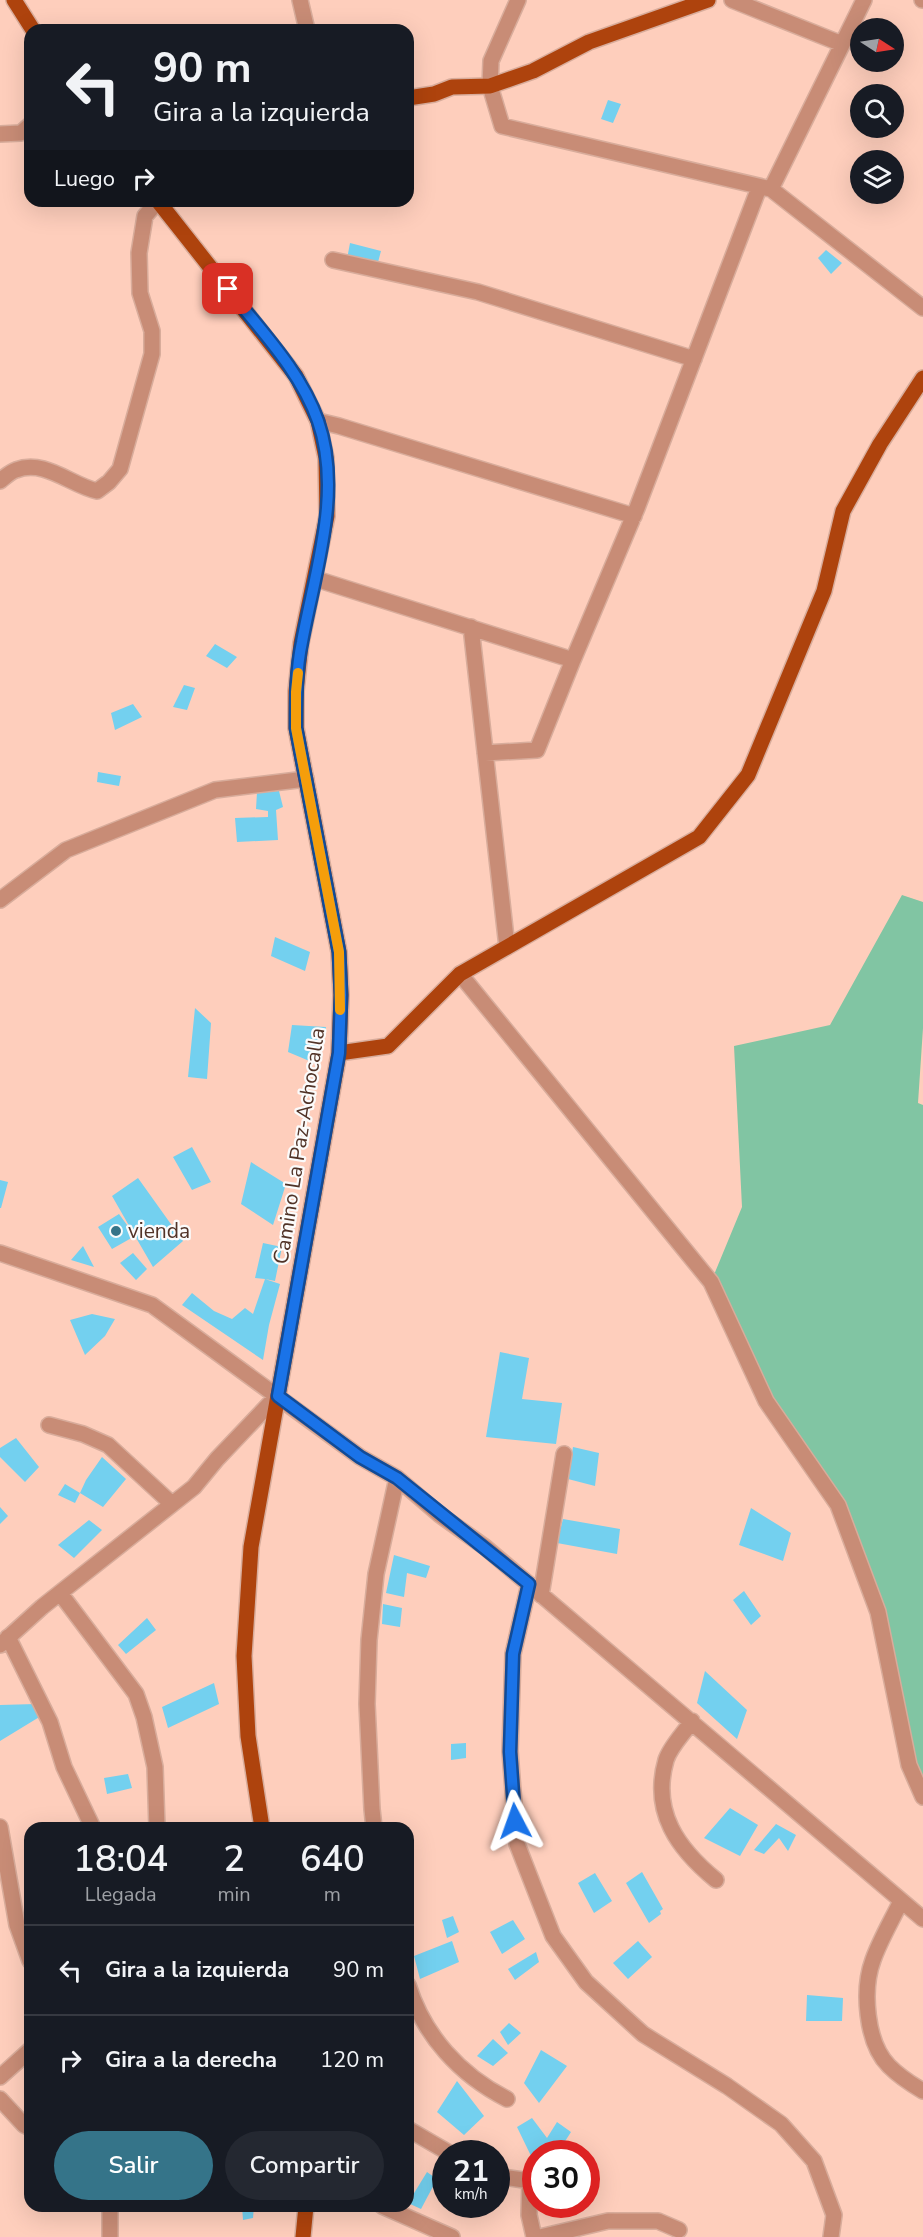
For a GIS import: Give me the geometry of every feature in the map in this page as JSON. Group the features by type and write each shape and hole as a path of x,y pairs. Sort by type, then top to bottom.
{"main road":[{"path":"14,0 29,24"},
{"path":"414,97 434,94 452,87 490,86 533,70 589,42 708,0"},
{"name":"Camino La Paz-Achocalla","path":"163,207 296,376 318,421 326,458 327,516 316,579 301,643 296,692 296,728 339,952 341,995 339,1053 251,1547 244,1656 248,1736 261,1822"},
{"path":"339,1053 388,1046 460,974 699,837 748,776 824,591 843,511 880,444 923,378"},
{"path":"303,2237 305,2212"}],"street":[{"path":"300,0 306,24"},
{"path":"518,0 491,61 490,86 502,126 771,189 923,308"},
{"path":"732,0 842,44"},
{"path":"771,189 864,0"},
{"path":"0,134 21,133 24,130"},
{"path":"485,753 537,750 634,516 757,193 760,187 771,189"},
{"path":"0,481 15,470 28,468 56,472 85,488 97,491 120,469 152,354 152,331 140,293 139,253 145,216 153,207"},
{"path":"333,260 478,292 694,359"},
{"path":"318,421 634,516"},
{"path":"316,579 573,660"},
{"path":"471,627 507,947"},
{"path":"0,900 66,850 215,790 306,779"},
{"path":"460,974 711,1282 766,1401 838,1505 878,1612 909,1765 923,1797"},
{"path":"0,1253 152,1305 360,1457 397,1478 541,1594 923,1919"},
{"path":"90,1822 64,1767 50,1722 4,1641 60,1593 194,1487 217,1459 278,1396"},
{"path":"49,1425 83,1434 108,1445 172,1504"},
{"path":"541,1594 564,1454"},
{"path":"374,1822 367,1704 369,1640 376,1574 397,1478"},
{"path":"529,1584 513,1654 510,1752 517,1844 553,1936 586,1982 643,2034 727,2086 781,2124 814,2161 834,2215 831,2237"},
{"path":"60,1593 136,1694 144,1717 155,1767 157,1822"},
{"path":"692,1721 667,1758 661,1795 670,1830 694,1862 716,1880"},
{"path":"0,1827 17,1925 24,1944"},
{"path":"902,1901 872,1961 867,2002 873,2040 887,2065 923,2091"},
{"path":"414,2002 442,2050 483,2087 507,2099"},
{"path":"0,2077 24,2055"},
{"path":"0,2099 24,2125"},
{"path":"414,2132 432,2143"},
{"path":"510,2178 530,2181 529,2215 534,2237"},
{"path":"110,2212 110,2237"},
{"path":"396,2212 452,2237"},
{"path":"540,2237 608,2221 658,2221 679,2230"}],"green space":[{"path":"902,895 923,902 923,1028 918,1103 923,1105 923,1797 878,1612 838,1505 766,1401 711,1282 742,1207 734,1046 830,1025"}],"building":[{"path":"608,100 621,104 613,123 601,119"},
{"path":"350,243 381,251 377,266 347,259"},
{"path":"826,250 842,263 831,274 818,258"},
{"path":"215,644 237,657 227,668 206,656"},
{"path":"184,685 195,688 187,710 173,707"},
{"path":"133,704 142,717 115,730 111,713"},
{"path":"98,772 121,776 119,786 97,782"},
{"path":"279,791 283,807 276,810 278,840 237,842 235,818 268,817 268,811 256,809 257,792"},
{"path":"275,937 310,952 305,971 271,956"},
{"path":"195,1008 211,1023 207,1079 188,1077"},
{"path":"292,1025 326,1027 319,1065 288,1052"},
{"path":"192,1147 211,1182 192,1190 173,1157"},
{"path":"251,1162 286,1184 273,1225 241,1204"},
{"path":"138,1178 183,1241 153,1267 112,1196"},
{"path":"0,1180 8,1182 1,1208 0,1208"},
{"name":"vienda","path":"119,1214 135,1236 112,1249 98,1227"},
{"path":"263,1243 282,1247 275,1281 255,1278"},
{"path":"83,1246 94,1267 71,1260"},
{"path":"133,1253 147,1269 136,1280 120,1263"},
{"path":"265,1279 280,1284 263,1360 182,1305 192,1293 214,1311 232,1319 245,1308 253,1314"},
{"path":"92,1314 115,1319 105,1336 85,1355 70,1320"},
{"path":"500,1352 529,1358 522,1399 562,1403 556,1444 486,1437"},
{"path":"16,1438 39,1467 25,1482 0,1457 0,1448"},
{"path":"573,1447 599,1453 595,1486 568,1479"},
{"path":"102,1457 126,1479 103,1507 80,1493"},
{"path":"65,1484 80,1493 75,1503 58,1495"},
{"path":"0,1507 8,1516 0,1524"},
{"path":"751,1508 791,1533 783,1561 739,1545"},
{"path":"563,1519 620,1529 617,1554 557,1543"},
{"path":"89,1520 102,1530 74,1558 58,1545"},
{"path":"394,1555 430,1566 426,1578 407,1573 404,1597 386,1593"},
{"path":"744,1591 761,1616 751,1625 733,1600"},
{"path":"383,1604 402,1608 400,1627 382,1624"},
{"path":"147,1618 156,1630 126,1654 118,1645"},
{"path":"705,1671 747,1710 737,1739 697,1703"},
{"path":"214,1683 219,1704 168,1728 162,1707"},
{"path":"36,1704 41,1716 0,1741 0,1705"},
{"path":"466,1743 466,1758 451,1760 451,1744"},
{"path":"128,1774 132,1788 107,1794 104,1778"},
{"path":"730,1808 758,1825 740,1856 704,1838"},
{"path":"776,1824 796,1835 788,1851 779,1838 764,1854 754,1850"},
{"path":"642,1872 663,1909 660,1911 661,1914 649,1923 626,1883"},
{"path":"595,1873 612,1901 594,1913 578,1883"},
{"path":"453,1916 459,1932 447,1938 442,1920"},
{"path":"513,1920 525,1939 502,1954 490,1932"},
{"path":"452,1941 459,1962 420,1979 414,1956"},
{"path":"638,1941 652,1957 628,1979 613,1963"},
{"path":"536,1952 539,1962 515,1980 508,1969"},
{"path":"807,1995 843,1998 842,2021 806,2021"},
{"path":"509,2023 521,2033 508,2045 500,2032"},
{"path":"493,2039 508,2053 493,2066 477,2056"},
{"path":"541,2050 567,2066 539,2103 524,2083"},
{"path":"457,2081 484,2116 464,2135 437,2112"},
{"path":"532,2118 547,2138 557,2122 571,2132 566,2140 523,2140 517,2127"},
{"path":"427,2172 432,2176 432,2188 421,2209 414,2206 414,2193"},
{"path":"242,2212 254,2212 253,2218 243,2220"}],"slow traffic":[{"path":"298,673 296,728 339,952 340,1010"}],"place":[{"name":"vienda","path":"116,1231"}],"route":[{"path":"228,289 296,376 318,421 326,458 327,516 316,579 301,643 296,692 296,728 339,952 341,995 339,1053 278,1396 360,1457 397,1478 440,1515 485,1547 529,1584 513,1654 510,1752 515,1821"}]}
